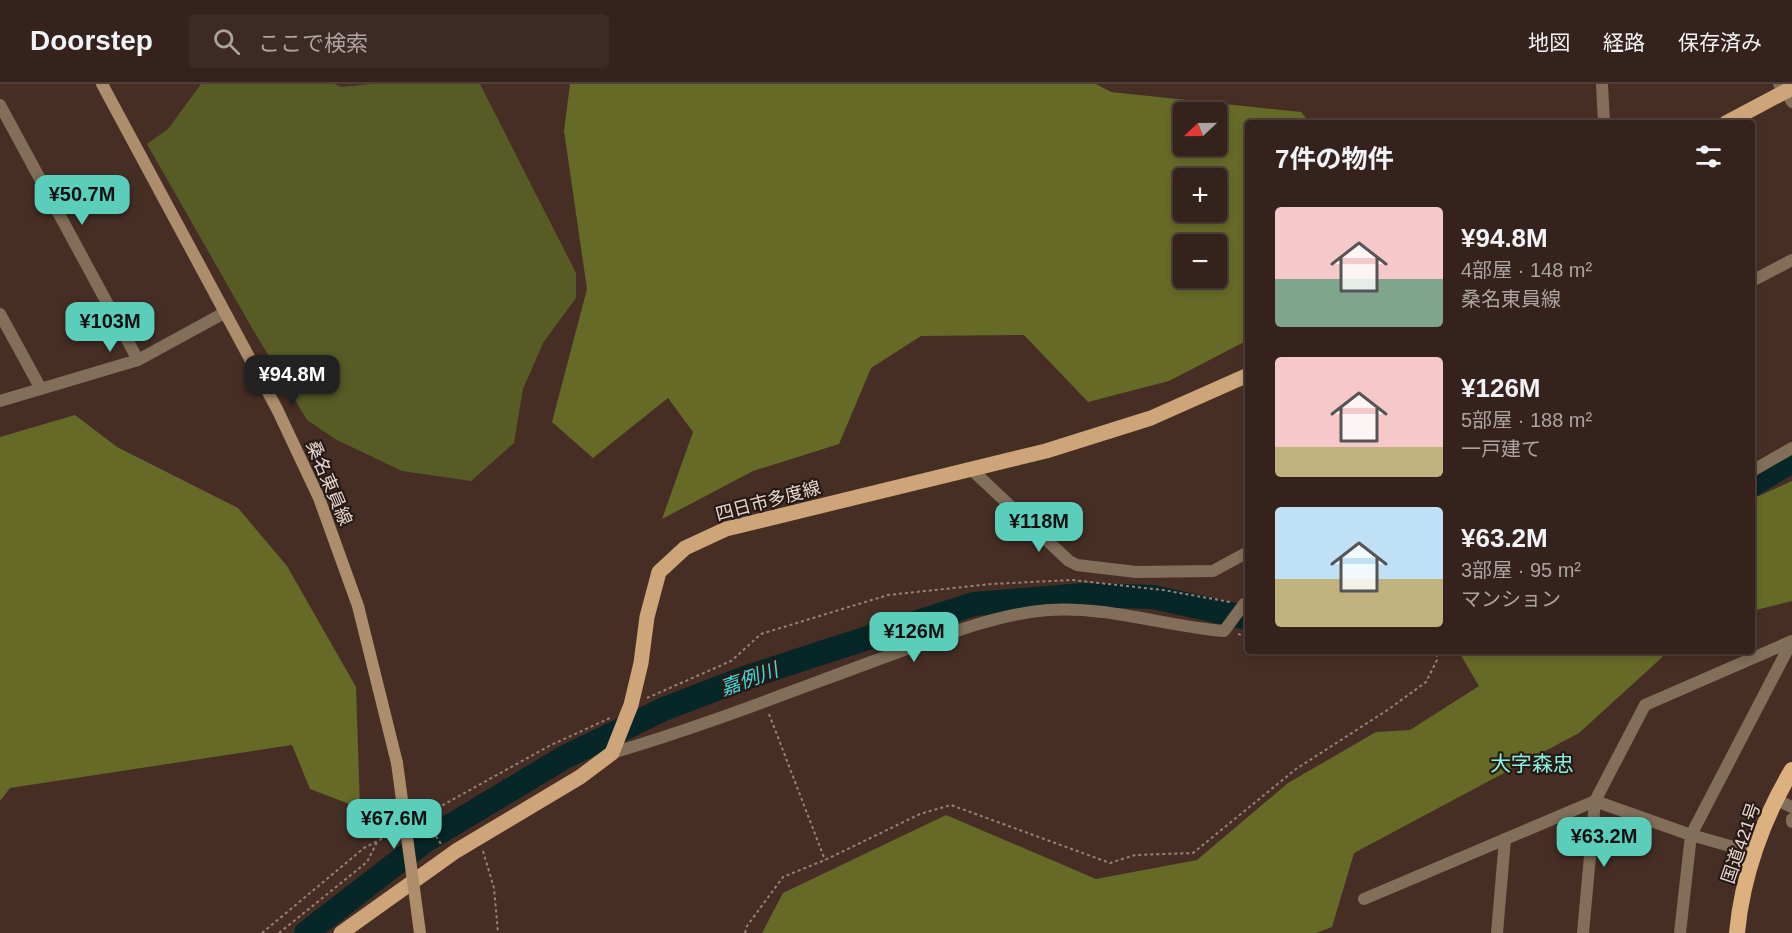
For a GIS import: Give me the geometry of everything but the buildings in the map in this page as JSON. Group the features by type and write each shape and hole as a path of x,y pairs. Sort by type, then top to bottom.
{"highway":[{"name":"国道421号","path":"1737,933 1747,876 1776,800 1792,770"}],"main road":[{"name":"桑名東員線","path":"102,84 277,409 319,498 358,606 397,763 420,933"},
{"path":"1732,120 1787,91"},
{"name":"四日市多度線","path":"612,753 631,705 641,663 647,617 658,572 685,548 726,529 1046,451 1151,418 1245,376"},
{"path":"340,933 456,851 580,777 612,753"}],"street":[{"path":"1602,84 1604,120"},
{"path":"0,105 138,360"},
{"path":"1755,279 1792,260"},
{"path":"0,401 138,360 224,313"},
{"path":"0,314 41,389"},
{"path":"1755,469 1792,448"},
{"path":"972,470 1069,561 1077,565 1136,572 1213,571 1245,554"},
{"path":"612,753 680,733 987,621 1026,613 1074,610 1106,612 1224,631 1245,605"},
{"path":"1582,933 1595,801 1645,705 1792,641"},
{"path":"1680,933 1691,835 1792,641"},
{"path":"1776,800 1792,807"},
{"path":"1364,899 1595,801 1691,835 1755,853"},
{"path":"1497,933 1505,839"}],"path":[{"path":"584,730 631,705 731,661 761,634 888,595 991,584 1072,580 1163,590 1245,604"},
{"path":"745,933 747,926 783,877 825,860 920,814 951,805 1110,863 1135,855 1193,853 1296,769 1389,709 1426,681 1437,660 1437,654"},
{"path":"764,702 825,860"},
{"path":"423,816 443,847"},
{"path":"480,836 494,888 498,933"},
{"path":"279,933 367,862 377,842"}],"green space":[{"path":"201,84 334,84 342,87 370,84 480,84 576,273 576,298 543,343 523,389 514,443 471,481 402,471 335,439 307,420 147,144 168,129"},
{"path":"570,84 1096,84 1111,92 1206,102 1173,102 1173,156 1227,156 1227,104 1301,112 1308,120 1245,120 1245,342 1169,381 1088,402 1024,335 921,336 871,368 839,444 753,471 662,519 693,432 668,398 593,458 552,422 587,289 564,131"},
{"path":"75,415 117,447 238,508 287,566 356,687 360,808 310,789 292,745 10,788 0,801 0,437"},
{"path":"1792,481 1792,601 1755,610 1755,498"},
{"path":"1460,654 1666,654 1579,733 1354,853 1332,927 1316,933 762,933 783,893 946,815 1096,879 1197,860 1288,783 1376,732 1410,730 1479,686"}],"waterway":[{"name":"嘉例川","path":"1755,483 1792,461"},
{"name":"嘉例川","path":"306,933 425,841 565,757 664,709 745,678 974,604 1083,595 1153,597 1245,617"}],"district":[{"name":"大字森忠","path":"1532,764"}]}
